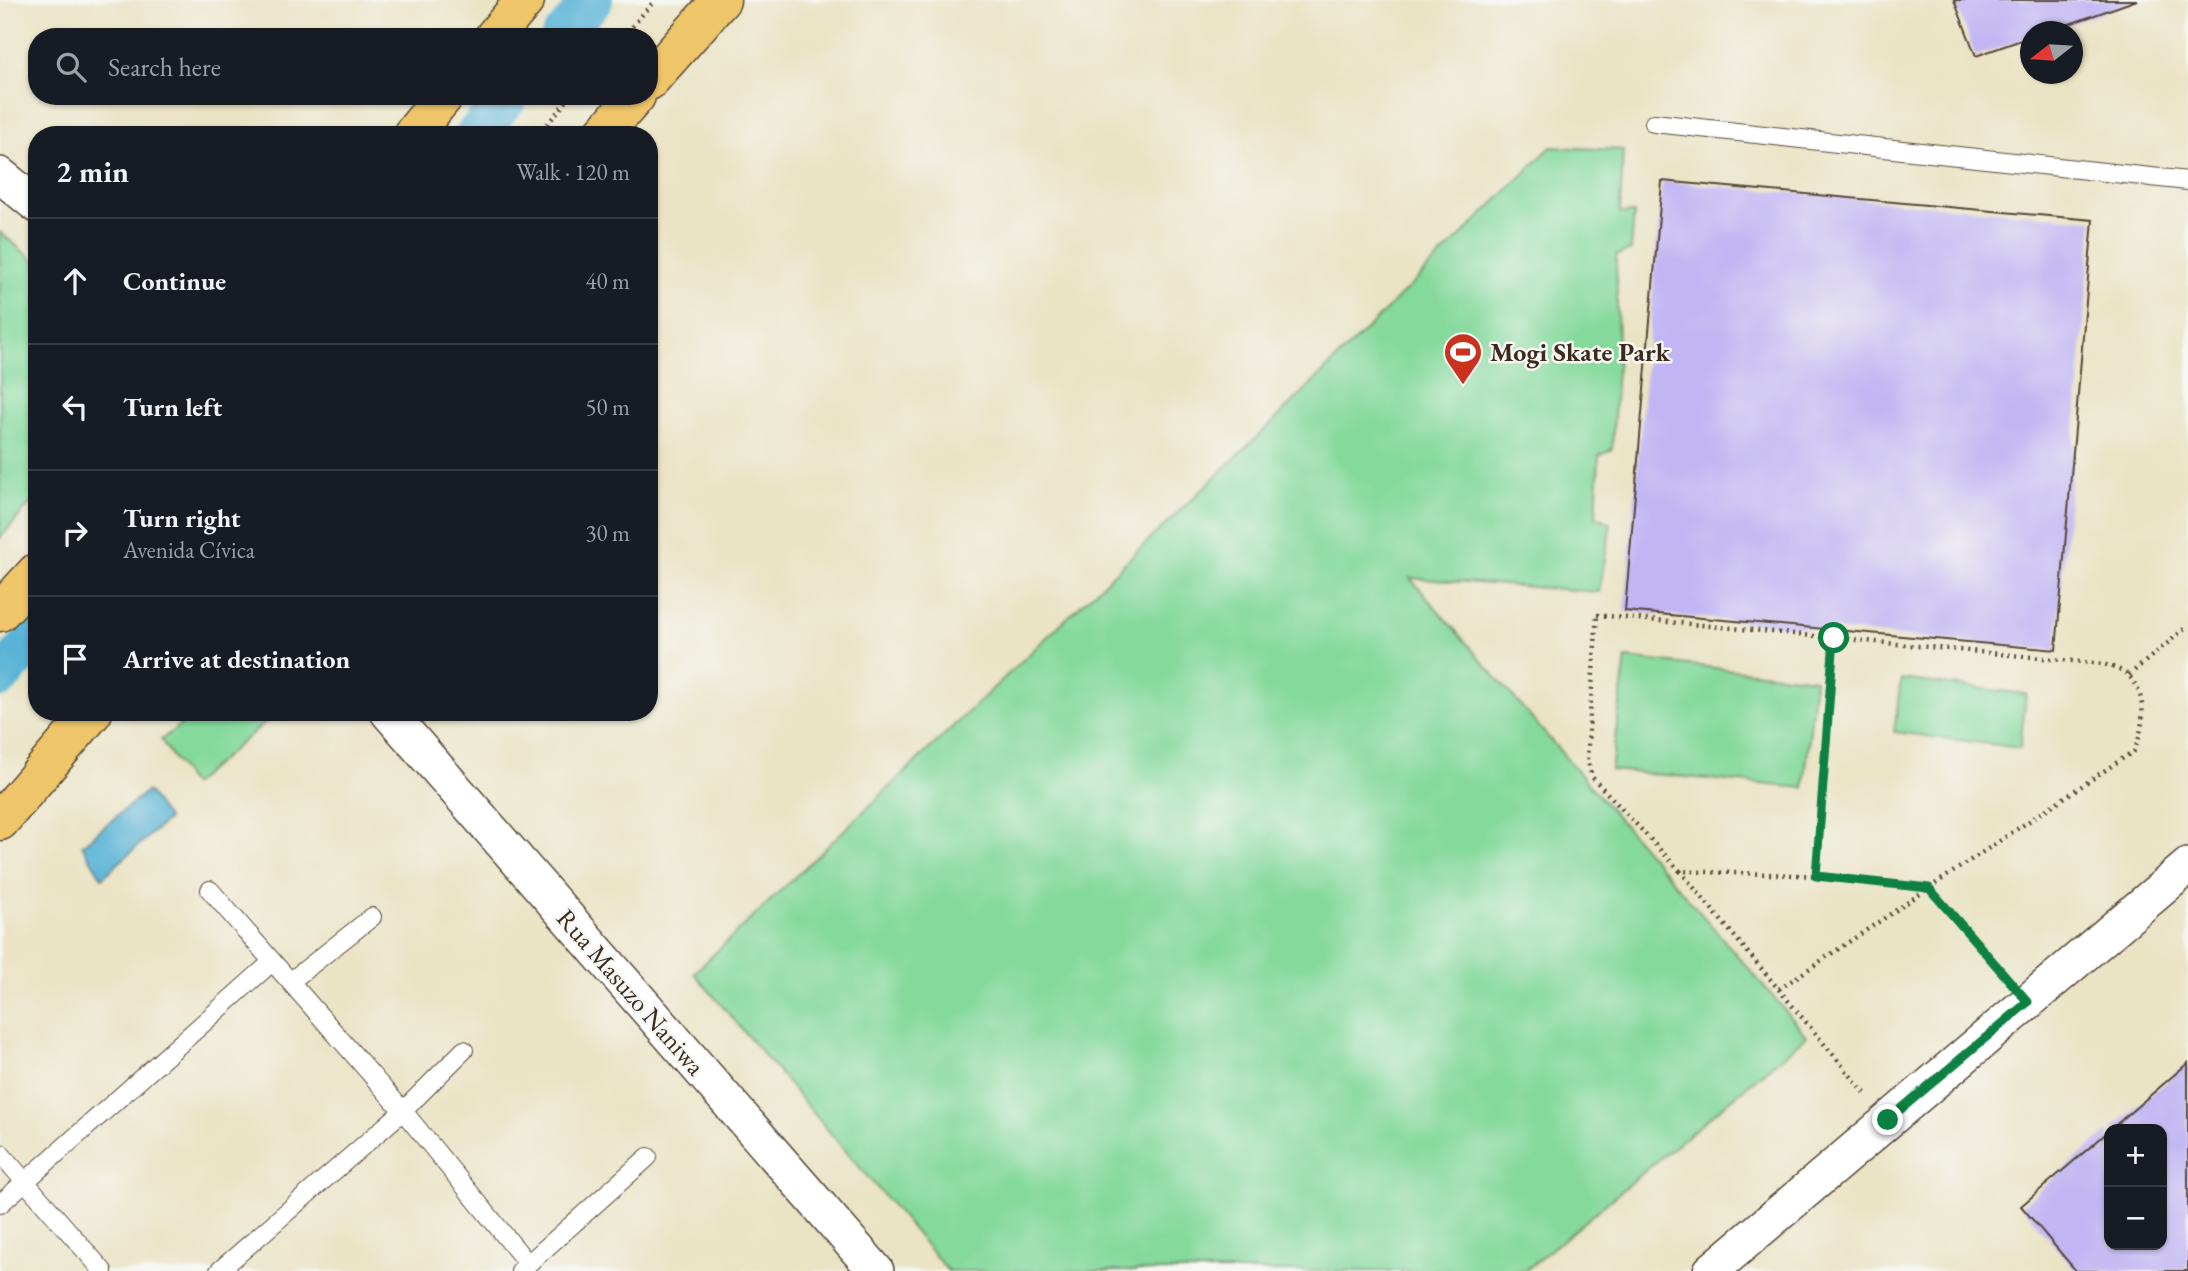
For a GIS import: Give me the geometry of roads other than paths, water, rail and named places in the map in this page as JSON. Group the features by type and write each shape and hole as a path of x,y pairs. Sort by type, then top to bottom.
{"main road":[{"path":"502,28 525,0"},
{"path":"658,71 721,0"},
{"path":"419,126 437,105"},
{"path":"610,126 628,105"},
{"path":"0,612 28,582"},
{"path":"0,821 85,721"}],"street":[{"path":"0,175 28,198"},
{"name":"Rua Masuzo Naniwa","path":"396,721 876,1271"},
{"path":"1711,1271 2188,866"}],"lane":[{"path":"1654,123 2188,181"},
{"path":"210,890 403,1111 524,1268 648,1157"},
{"path":"291,981 372,917"},
{"path":"0,1204 272,962"},
{"path":"219,1271 403,1111 464,1050"},
{"path":"0,1153 103,1271"}],"water":[{"path":"147,791 168,819 102,878 82,845"}],"waterway":[{"path":"569,28 593,0"},
{"path":"483,126 501,105"},
{"path":"0,678 28,646"}],"place":[{"name":"Mogi Skate Park","path":"1463,386"}]}
